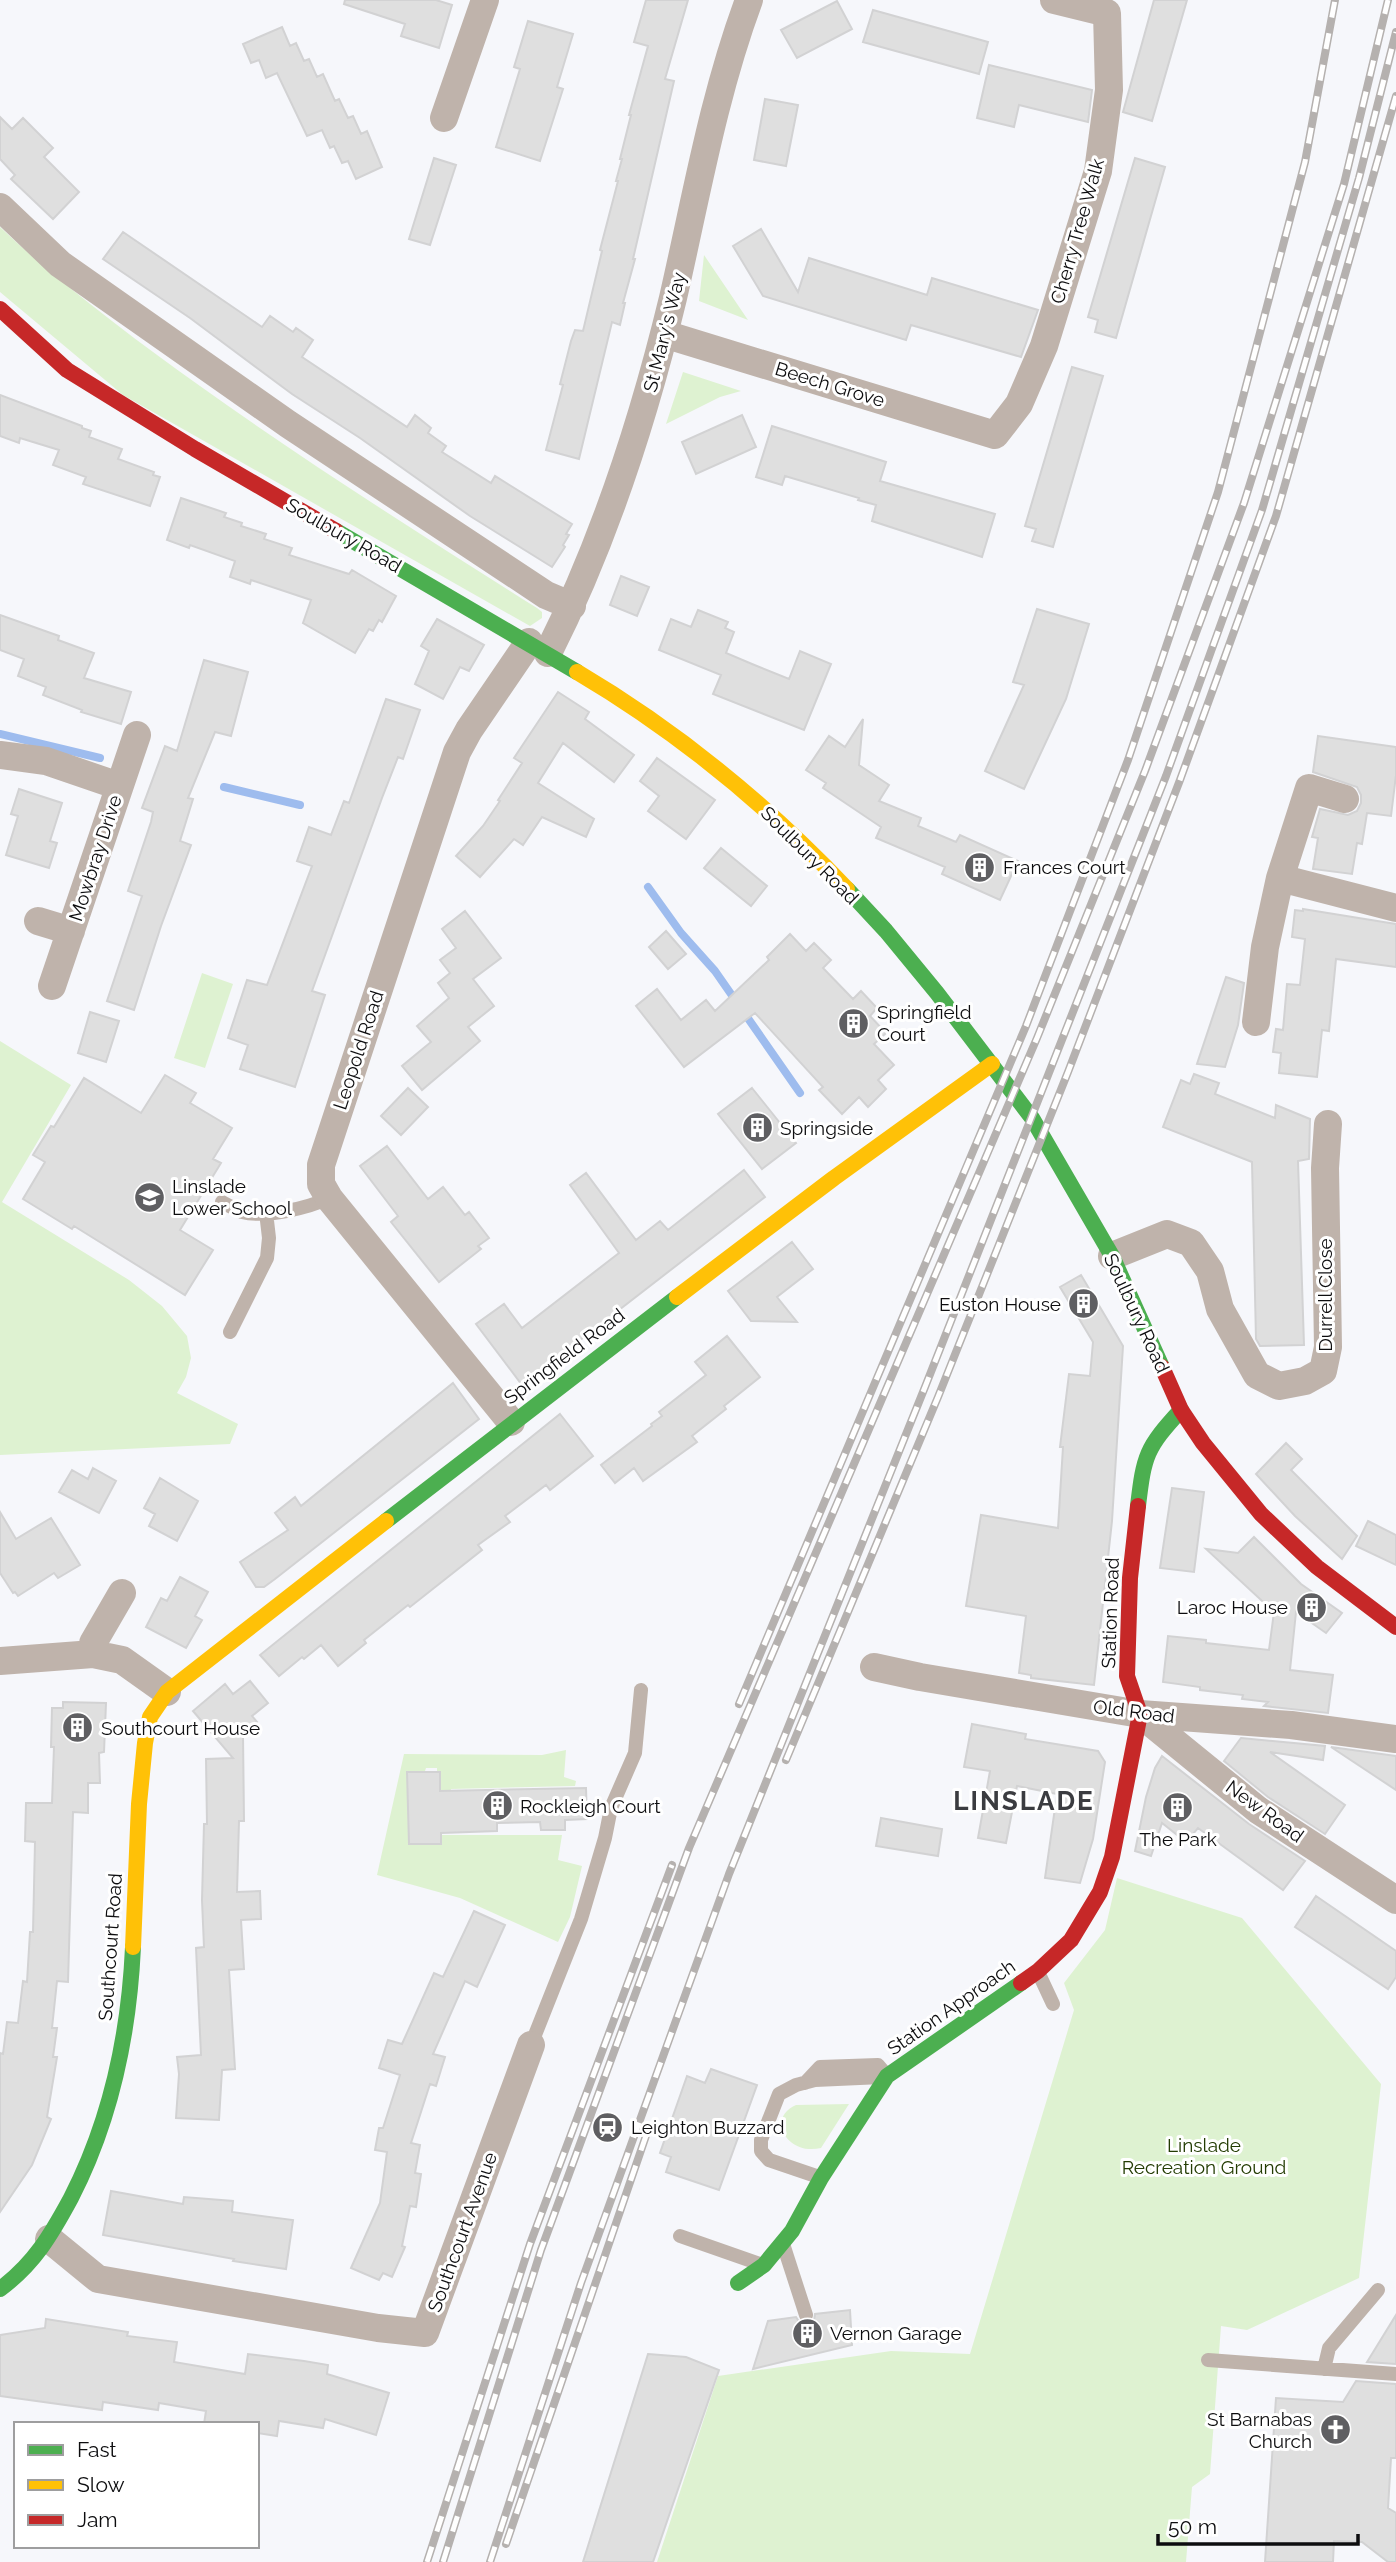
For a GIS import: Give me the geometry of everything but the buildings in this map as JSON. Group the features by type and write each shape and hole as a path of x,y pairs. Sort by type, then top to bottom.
{"street":[{"path":"444,118 485,0"},
{"name":"St Mary's Way","path":"538,648 572,606 636,432 664,334 721,82 749,0"},
{"path":"1054,0 1109,7"},
{"name":"Cherry Tree Walk","path":"995,435 1018,404 1044,346 1098,171 1109,90 1109,7"},
{"path":"0,207 60,264 288,424 546,595 572,606"},
{"name":"Soulbury Road","path":"0,309 67,370 195,449 629,703 745,791 821,862 886,931 988,1058 1032,1118 1112,1255 1181,1410 1203,1443 1261,1514 1317,1567 1396,1627"},
{"name":"Beech Grove","path":"664,334 995,435"},
{"name":"Leopold Road","path":"511,1423 329,1198 321,1184 324,1153 457,752 538,648"},
{"name":"Mowbray Drive","path":"52,986 137,735"},
{"name":"Mowbray Drive","path":"0,755 46,761 119,786"},
{"path":"1256,1022 1265,947 1280,878 1309,788 1345,799"},
{"path":"1280,878 1396,908"},
{"name":"Mowbray Drive","path":"37,921 71,931"},
{"name":"Springfield Road","path":"167,1692 511,1423 988,1058"},
{"name":"Durrell Close","path":"1112,1255 1167,1234 1191,1243 1210,1271 1220,1309 1257,1375 1279,1386 1305,1381 1323,1371 1328,1347 1325,1168 1328,1124"},
{"name":"Station Road","path":"1038,1971 1071,1940 1100,1892 1112,1857 1140,1714 1127,1676 1130,1578 1143,1464 1155,1437 1181,1410"},
{"path":"93,1654 93,1643 122,1593"},
{"path":"0,1661 93,1654 122,1660 167,1692"},
{"name":"Old Road","path":"874,1667 1140,1714 1291,1725 1396,1739"},
{"name":"Southcourt Road","path":"49,2239 87,2166 105,2119 120,2057 131,1994 144,1752 150,1717 167,1692"},
{"name":"New Road","path":"1140,1714 1258,1810 1396,1900"},
{"name":"Station Approach","path":"738,2283 764,2265 792,2231 821,2178 887,2076 1038,1971"},
{"name":"Southcourt Avenue","path":"49,2239 98,2279 378,2328 425,2333 531,2045"},
{"path":"0,2289 19,2276 49,2239"}],"lane":[{"path":"222,1202 243,1212 266,1212 312,1206 329,1198"},
{"path":"230,1332 267,1258 269,1238 266,1212"},
{"name":"Southcourt Avenue","path":"531,2045 581,1919 606,1838 611,1808 635,1752 641,1689"},
{"path":"1038,1971 1053,2004"},
{"path":"821,2178 769,2160 761,2151 761,2140 779,2094 805,2083 820,2067 878,2065 887,2076"},
{"path":"680,2236 764,2265"},
{"path":"783,2243 806,2315"},
{"path":"1324,2369 1329,2348 1378,2290"},
{"path":"1208,2360 1396,2374"}],"green space":[{"path":"0,227 72,290 174,367 324,472 537,608 542,612 542,618 530,626 123,395 0,292"},
{"path":"704,255 748,320 699,301"},
{"path":"683,372 741,391 720,397 666,424"},
{"path":"202,973 233,984 205,1068 174,1058"},
{"path":"0,1041 71,1085 2,1202 129,1280 162,1306 187,1336 191,1358 186,1377 177,1393 238,1424 230,1444 0,1455"},
{"path":"566,1750 564,1777 576,1781 575,1786 451,1789 450,1793 440,1793 440,1772 437,1768 407,1772 409,1844 441,1844 441,1835 562,1835 558,1860 582,1866 570,1917 558,1942 460,1898 377,1875 404,1754 542,1755"},
{"name":"Linslade Recreation Ground","path":"1117,1878 1242,1918 1381,2084 1359,2278 1247,2330 1221,2326 1210,2474 1192,2487 1186,2562 657,2562 718,2376 891,2351 970,2354 1074,2010 1064,1983 1105,1930"},
{"path":"849,2104 821,2148 799,2146 784,2134 782,2118 796,2105"}],"waterway":[{"path":"0,734 100,758"},
{"path":"224,787 300,805"},
{"path":"648,887 681,933 715,971 800,1093"}],"railway":[{"path":"739,1704 1026,1026 1128,760 1218,492 1305,162 1335,0"},
{"path":"443,2562 541,2250 689,1848 1037,1038 1145,771 1244,503 1344,184 1388,0"},
{"path":"490,2562 581,2283 729,1874 1166,776 1262,510 1359,178 1396,32"},
{"path":"786,1760 938,1397 1068,1072 1180,780 1276,516 1396,96"},
{"path":"427,2562 530,2244 672,1865"},
{"path":"506,2544 649,2127"}],"traffic: fast":[{"path":"336,531 577,672"},
{"path":"847,889 937,993 1032,1118 1112,1256 1162,1367"},
{"path":"386,1521 677,1297"},
{"path":"1138,1506 1142,1475 1149,1453 1160,1434 1181,1410"},
{"path":"0,2289 23,2269 49,2236 71,2198 97,2138 116,2076 127,2012 133,1947"},
{"path":"738,2283 764,2265 792,2231 821,2178 887,2076 1021,1983"}],"traffic: slow":[{"path":"577,672 650,719 720,771 785,828 847,889"},
{"path":"677,1297 834,1178 992,1064"},
{"path":"133,1947 139,1804 150,1717 167,1692 386,1521"}],"traffic: jam":[{"path":"0,309 67,370 336,531"},
{"path":"1162,1367 1181,1410 1203,1443 1261,1514 1317,1567 1396,1627"},
{"path":"1021,1983 1071,1940 1100,1892 1112,1857 1140,1714 1127,1676 1130,1578 1138,1506"}],"place":[{"name":"Frances Court","path":"980,867"},
{"name":"Springfield Court","path":"854,1023"},
{"name":"Springside","path":"757,1128"},
{"name":"Linslade Lower School","path":"149,1197"},
{"name":"Euston House","path":"1084,1304"},
{"name":"Laroc House","path":"1311,1607"},
{"name":"Southcourt House","path":"78,1728"},
{"name":"Rockleigh Court","path":"497,1806"},
{"name":"The Park","path":"1178,1808"},
{"name":"Leighton Buzzard","path":"608,2127"},
{"name":"Vernon Garage","path":"807,2333"},
{"name":"St Barnabas Church","path":"1335,2430"}],"district":[{"name":"LINSLADE","path":"1024,1801"}]}
